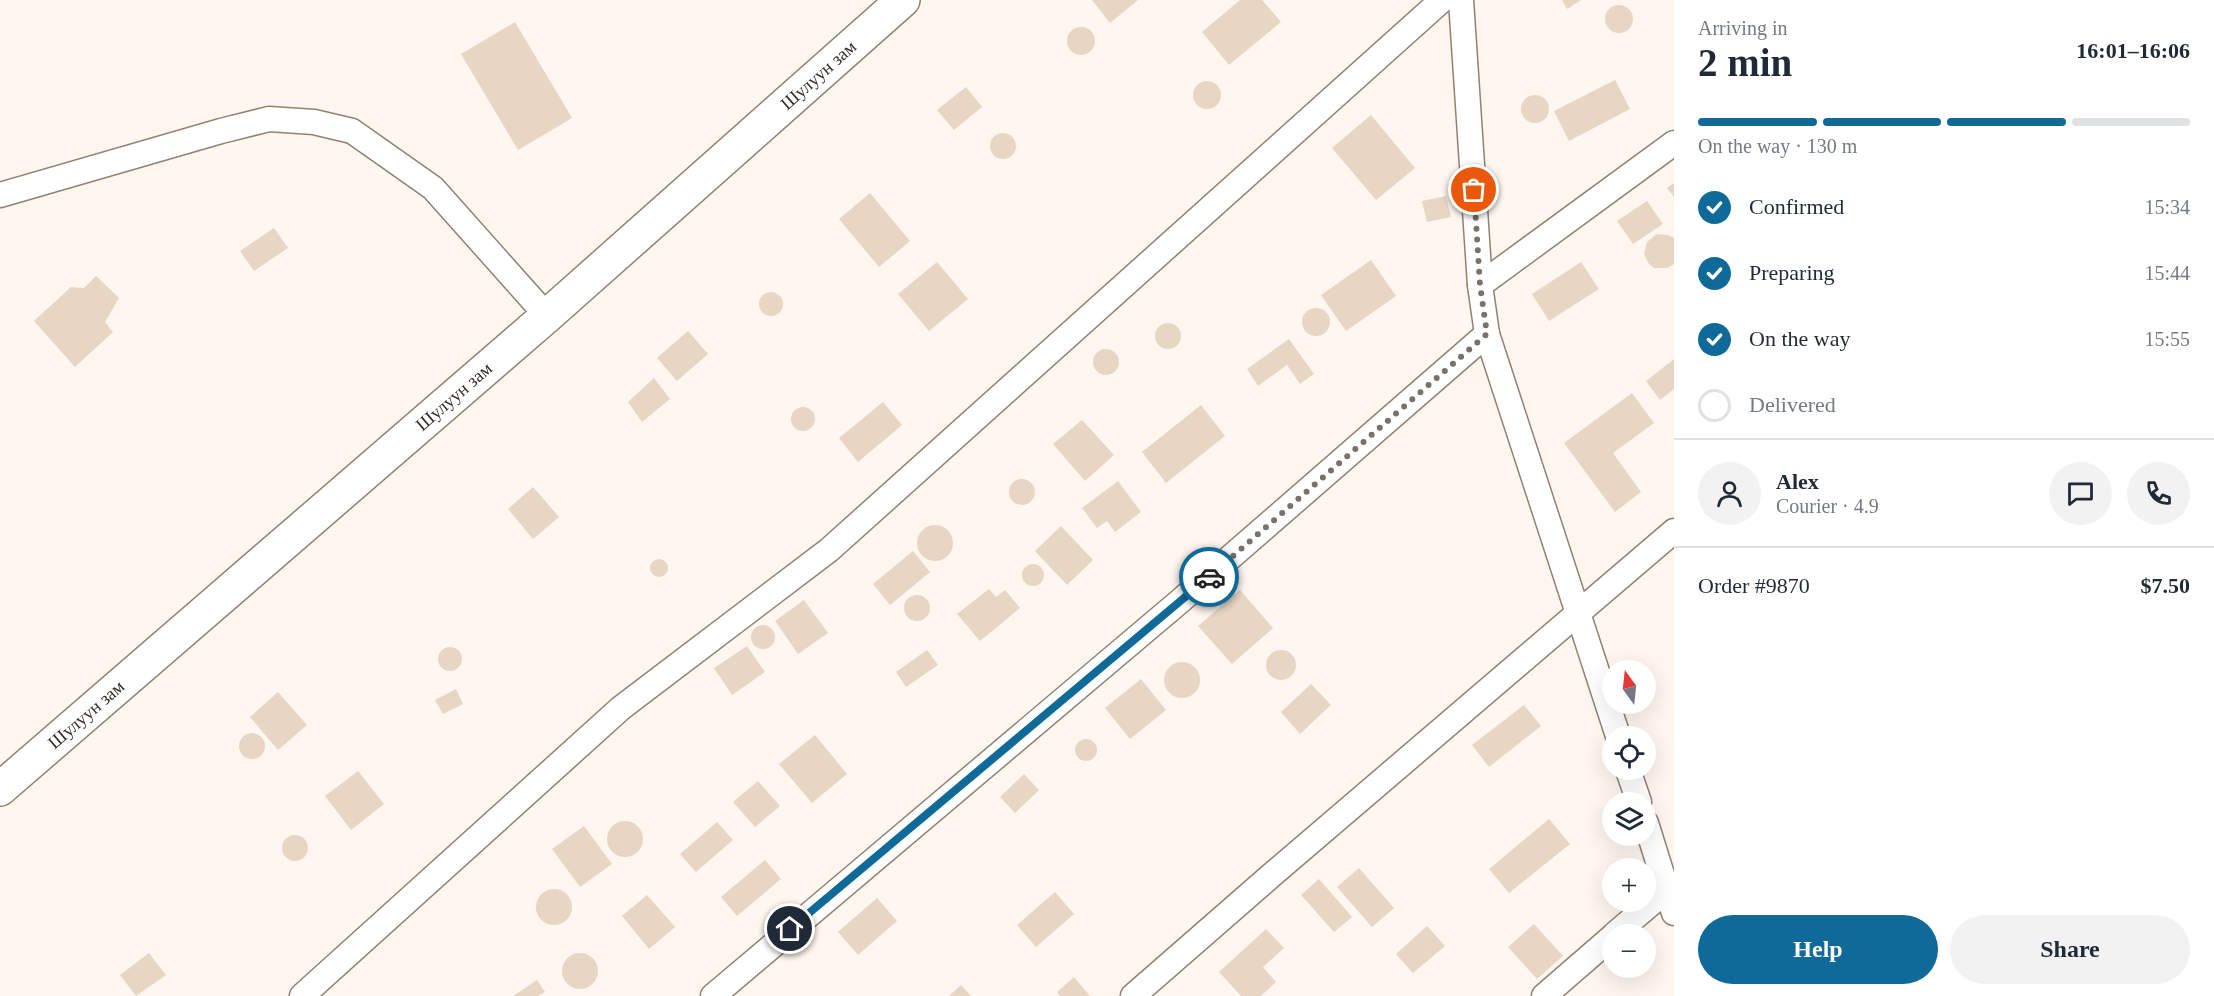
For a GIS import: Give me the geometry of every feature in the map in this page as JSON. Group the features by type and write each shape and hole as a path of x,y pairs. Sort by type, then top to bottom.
{"street":[{"name":"Шулуун зам","path":"0,789 547,316 903,0"},
{"path":"302,996 621,708 829,550 1442,0"},
{"path":"1461,0 1480,285 1487,334 1615,726"},
{"path":"0,195 269,119 314,122 352,132 433,188 547,316"},
{"path":"1480,285 1674,143"},
{"path":"713,996 1179,602 1487,334"},
{"path":"1133,996 1674,531"},
{"path":"1655,846 1670,887 1674,913"},
{"path":"1628,924 1670,887"},
{"path":"1544,996 1602,946"}],"building":[{"path":"1092,0 1138,0 1110,23"},
{"path":"1240,0 1262,0 1281,22 1229,65 1202,32"},
{"path":"1562,0 1581,0 1567,9"},
{"path":"1619,5 1629,9 1633,19 1629,29 1619,33 1609,29 1605,19 1609,9"},
{"path":"515,22 572,118 518,150 461,54"},
{"path":"1081,27 1091,31 1095,41 1091,51 1081,55 1071,51 1067,41 1071,31"},
{"path":"1615,80 1630,109 1569,141 1554,111"},
{"path":"1207,81 1217,85 1221,95 1217,105 1207,109 1197,105 1193,95 1197,85"},
{"path":"966,87 982,107 954,130 937,110"},
{"path":"1535,95 1545,99 1549,109 1545,119 1535,123 1525,119 1521,109 1525,99"},
{"path":"1371,115 1415,168 1376,200 1332,148"},
{"path":"1003,133 1012,137 1016,146 1012,155 1003,159 994,155 990,146 994,137"},
{"path":"1674,183 1674,197 1667,188"},
{"path":"870,193 910,241 879,267 839,219"},
{"path":"1446,196 1451,217 1427,222 1422,201"},
{"path":"1647,201 1663,224 1633,244 1617,221"},
{"path":"274,228 288,248 254,271 240,251"},
{"path":"1657,234 1674,238 1674,264 1667,268 1654,268 1644,254 1647,242"},
{"path":"1371,260 1396,296 1346,331 1321,295"},
{"path":"937,262 968,299 929,331 898,294"},
{"path":"1581,262 1599,289 1549,321 1532,294"},
{"path":"96,276 119,298 105,322 113,332 75,367 34,321 71,287 84,288"},
{"path":"771,292 776,293 782,299 782,309 776,315 771,316 766,315 760,309 759,304 760,299 766,293"},
{"path":"1316,308 1326,312 1330,322 1326,332 1316,336 1306,332 1302,322 1306,312"},
{"path":"1168,323 1178,326 1181,336 1178,346 1168,349 1158,346 1155,336 1158,326"},
{"path":"688,331 708,354 677,381 657,358"},
{"path":"1289,339 1314,374 1300,384 1287,365 1258,386 1247,369"},
{"path":"1106,349 1115,353 1119,362 1115,371 1106,375 1097,371 1093,362 1097,353"},
{"path":"1674,359 1674,389 1660,400 1646,381"},
{"path":"654,378 670,399 642,422 628,402"},
{"path":"1632,393 1654,423 1613,453 1641,492 1615,512 1564,443"},
{"path":"883,402 902,425 858,462 839,438"},
{"path":"1201,405 1225,436 1166,483 1142,452"},
{"path":"803,407 812,410 815,419 812,428 803,431 794,428 791,419 794,410"},
{"path":"1082,420 1114,455 1085,481 1053,444"},
{"path":"1022,479 1031,483 1035,492 1031,501 1022,505 1013,501 1009,492 1013,483"},
{"path":"1118,481 1141,512 1115,532 1107,521 1097,528 1082,508"},
{"path":"533,487 559,517 533,539 508,509"},
{"path":"935,525 948,530 953,543 948,556 935,561 922,556 917,543 922,530"},
{"path":"1061,526 1093,560 1067,585 1035,551"},
{"path":"913,551 930,572 890,605 873,584"},
{"path":"659,559 665,562 668,568 665,574 659,577 653,574 650,568 653,562"},
{"path":"1033,564 1041,567 1044,575 1041,583 1033,586 1025,583 1022,575 1025,567"},
{"path":"989,589 996,597 1005,590 1020,608 980,641 957,614"},
{"path":"1240,590 1273,628 1232,664 1198,626"},
{"path":"917,595 926,599 930,608 926,617 917,621 908,617 904,608 908,599"},
{"path":"804,600 828,633 798,654 775,621"},
{"path":"763,625 768,626 774,632 774,642 768,648 763,649 758,648 752,642 751,637 752,632 758,626"},
{"path":"747,646 765,672 732,695 714,668"},
{"path":"450,647 459,650 462,659 459,668 450,671 441,668 438,659 441,650"},
{"path":"927,650 938,665 906,687 896,672"},
{"path":"1281,650 1292,654 1296,665 1292,676 1281,680 1270,676 1266,665 1270,654"},
{"path":"1182,662 1195,667 1200,680 1195,693 1182,698 1169,693 1164,680 1169,667"},
{"path":"1141,679 1166,710 1130,739 1105,708"},
{"path":"1311,684 1331,705 1300,734 1281,712"},
{"path":"456,689 463,704 443,714 435,700"},
{"path":"278,692 307,725 278,750 250,717"},
{"path":"1524,705 1541,726 1489,767 1472,745"},
{"path":"252,733 261,737 265,746 261,755 252,759 243,755 239,746 243,737"},
{"path":"815,735 847,774 812,803 779,764"},
{"path":"1086,739 1096,746 1097,750 1090,760 1086,761 1076,754 1075,750 1082,740"},
{"path":"358,771 384,804 351,830 325,796"},
{"path":"1024,774 1039,790 1015,813 1000,797"},
{"path":"758,781 780,806 755,827 733,802"},
{"path":"1549,819 1570,844 1509,893 1489,869"},
{"path":"625,821 638,826 643,839 638,852 625,857 612,852 607,839 612,826"},
{"path":"717,822 733,840 696,872 680,854"},
{"path":"584,826 612,864 580,887 552,849"},
{"path":"295,835 304,839 308,848 304,857 295,861 286,857 282,848 286,839"},
{"path":"765,860 781,879 737,916 721,897"},
{"path":"1359,868 1394,908 1372,927 1337,887"},
{"path":"1319,879 1352,917 1334,932 1301,895"},
{"path":"554,889 567,894 572,907 567,920 554,925 541,920 536,907 541,894"},
{"path":"1055,892 1074,914 1036,947 1017,925"},
{"path":"647,895 675,927 649,949 622,916"},
{"path":"877,898 897,921 858,955 838,932"},
{"path":"1534,924 1563,956 1537,979 1508,947"},
{"path":"1427,926 1445,946 1413,973 1396,954"},
{"path":"1266,929 1284,948 1263,967 1276,982 1261,996 1241,996 1219,972"},
{"path":"149,953 166,975 136,996 120,975"},
{"path":"580,953 593,958 598,971 593,984 580,989 567,984 562,971 567,958"},
{"path":"1074,977 1090,996 1060,996 1057,992"},
{"path":"537,980 545,992 538,996 513,996"},
{"path":"961,985 971,996 949,996"}],"way so far":[{"path":"1209,577 1487,334 1480,285 1474,190"}],"route":[{"path":"790,929 1209,577"}]}
